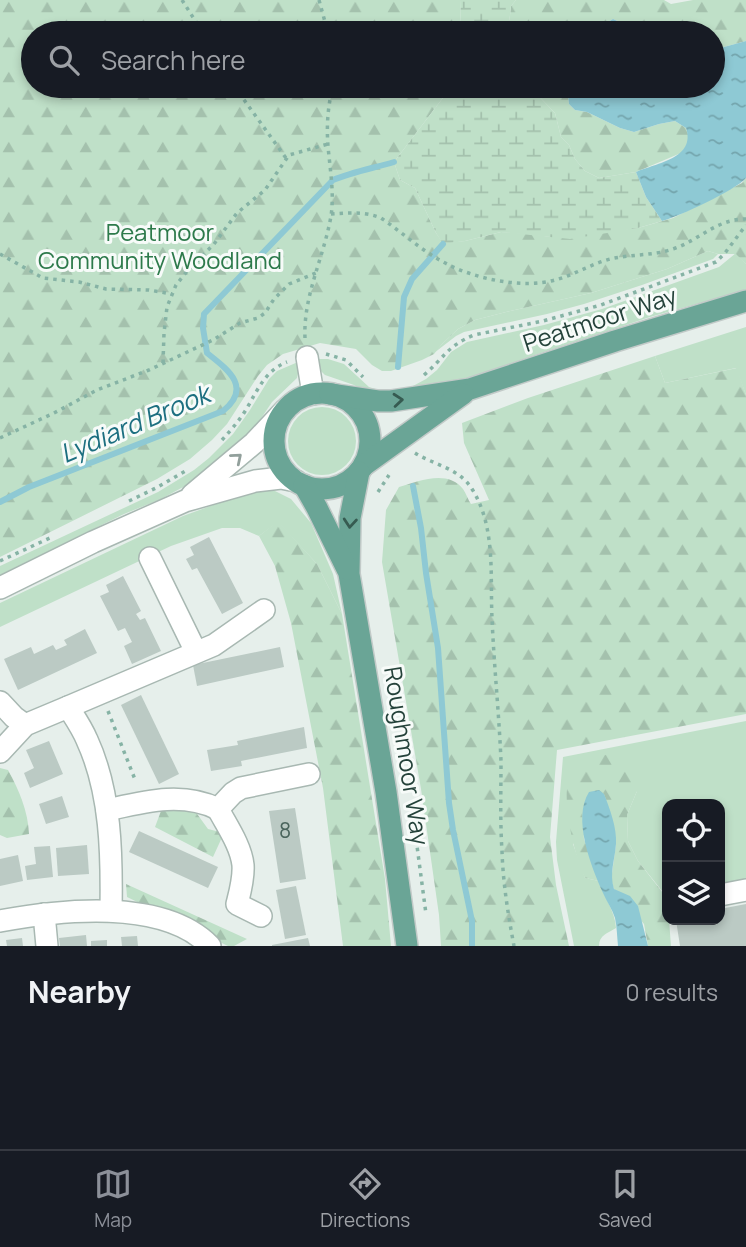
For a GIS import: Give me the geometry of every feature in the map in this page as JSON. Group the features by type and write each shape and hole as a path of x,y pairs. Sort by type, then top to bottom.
{"main road":[{"name":"Peatmoor Way","path":"322,394 391,401 470,390 615,341 746,301"},
{"name":"Peatmoor Way","path":"300,483 324,489 344,484 441,409 470,390"},
{"path":"285,410 301,398 322,394"},
{"name":"Roughmoor Way","path":"322,394 340,396 356,407 367,425 370,444 361,469 350,518 349,575 384,779 407,946"},
{"name":"Roughmoor Way","path":"285,410 276,428 277,458 282,467 300,483 317,508 349,575"}],"street":[{"path":"307,356 322,394"},
{"path":"185,501 254,443 285,410"},
{"path":"0,589 93,542 185,501 255,481 281,478 300,483"},
{"path":"150,558 196,652"},
{"path":"0,752 25,725 196,652 223,639 264,610"},
{"path":"0,702 14,718 25,725"},
{"path":"68,707 94,757 107,810 111,911"},
{"path":"218,809 241,788 309,775"},
{"path":"107,810 172,799 185,799 218,809 243,864 243,876 229,900 261,916"},
{"path":"725,894 746,890"},
{"path":"0,921 44,914 111,911 139,914 159,918 182,928 210,946"},
{"path":"44,914 47,946"}],"path":[{"path":"182,0 195,21"},
{"path":"319,0 325,21"},
{"path":"243,98 286,159"},
{"path":"307,356 305,325 309,300 331,214 327,127 330,98"},
{"path":"163,363 167,307 176,285 214,244 237,214 265,190 289,155 328,144"},
{"path":"331,214 371,214 381,218 444,263 464,272 509,283 529,284 555,281 608,260 652,255 674,249 692,242 718,225 733,219 746,219"},
{"path":"416,380 434,367 449,349 474,335 588,309 716,262 746,225"},
{"path":"0,254 43,278 79,282 106,289 149,290 173,294"},
{"path":"0,438 97,390 213,340 240,323 258,318 289,285 316,273"},
{"path":"220,442 239,420 266,376 284,363 307,356 329,354 346,360 366,380"},
{"path":"413,452 455,472 470,485 479,500 486,521 491,551 492,619 501,761 502,850 506,905 514,946"},
{"path":"125,503 191,467"},
{"path":"375,500 392,472"},
{"path":"0,561 54,536"},
{"path":"100,693 121,740 142,802"},
{"path":"414,827 427,919"}],"green space":[{"name":"Peatmoor Community Woodland","path":"0,0 461,0 460,21 21,21 21,98 443,98 394,162 400,180 415,188 443,243 465,241 501,232 550,237 638,228 673,218 742,183 746,178 746,264 736,254 708,251 667,269 591,293 475,320 458,329 434,354 391,371 382,371 372,365 356,349 320,343 283,354 267,365 227,424 190,459 157,479 0,557"},
{"path":"461,0 516,0 511,6 509,21 460,21"},
{"path":"516,0 664,0 671,4 693,0 746,0 746,41 725,47 725,21 509,21 511,6"},
{"path":"443,98 541,98 555,113 561,137 585,171 599,178 636,172 646,197 662,221 638,228 570,239 501,232 443,244 415,188 400,180 394,162"},
{"path":"541,98 568,98 569,104 575,110 587,112 634,132 675,121 686,128 689,137 681,153 636,172 599,178 585,171 575,159 569,145 561,137 555,113"},
{"path":"708,251 718,254 713,259 584,304 464,332 434,353 458,329 475,320 591,293 667,269"},
{"path":"736,253 746,264 746,290 650,317 464,380 414,391 413,386 426,379 451,352 467,342 602,309 719,267"},
{"path":"746,327 746,395 736,368 665,383 655,356"},
{"path":"655,356 665,383 737,368 746,395 746,714 557,750 550,837 556,885 569,946 441,946 421,789 382,562 386,510 399,487 432,478 449,479 457,483 471,504 489,500 464,443 462,423"},
{"path":"317,359 344,364 369,387 386,392 365,391 325,375 319,369"},
{"path":"298,362 297,378 272,402 256,426 185,486 0,575 0,566 158,492 194,470 233,434 269,379 277,371"},
{"path":"322,407 335,410 346,417 353,428 356,441 353,454 346,465 335,472 322,475 309,472 298,465 291,454 288,441 291,428 298,417 309,410"},
{"path":"259,491 275,491 291,499 311,523 333,574 342,614 317,564 278,522 259,536 240,528 222,528 171,546 0,627 0,603 183,516"},
{"path":"278,521 317,564 342,614 385,879 391,946 343,946 323,788 291,623 275,566 259,536"},
{"path":"746,721 746,885 725,889 725,799 662,799 662,891 638,861 628,841 627,815 637,791 573,844 585,878 599,881 614,916 616,928 602,937 599,946 574,946 557,860 563,757"},
{"path":"611,754 630,764 637,791 627,815 628,841 638,861 662,892 662,925 669,925 671,946 648,946 644,924 614,889 611,880 616,845 610,810 604,794 599,790 582,811 584,839 599,881 585,878 570,828 567,786 576,768 583,761"},
{"path":"0,768 8,770 19,793 29,834 7,838 0,835"},
{"path":"161,811 195,811 208,829 224,833 213,857 155,827"},
{"path":"126,884 247,939 228,946 127,897"}],"water":[{"path":"746,41 746,178 706,202 662,221 646,197 636,172 680,153 688,138 686,128 675,121 634,132 587,112 575,110 569,104 568,98 725,98 725,47"},
{"path":"599,790 604,794 611,812 615,832 612,872 614,889 630,896 638,906 648,946 618,946 615,918 589,856 582,815 589,792"}],"building":[{"path":"209,537 243,603 222,614 197,568 192,570 186,559 194,555 190,547"},
{"path":"123,576 141,611 136,614 140,620 145,618 161,651 132,664 124,646 132,642 125,628 118,631 100,596 109,592 106,585"},
{"path":"85,629 97,653 18,690 4,659 31,647 34,654 53,645 56,650 67,645 64,640"},
{"path":"280,647 284,667 197,686 193,665"},
{"path":"141,695 179,774 159,784 121,705"},
{"path":"304,727 307,748 241,761 242,766 211,771 207,750 238,745 237,741"},
{"path":"49,741 63,774 30,788 24,773 34,768 26,750"},
{"path":"62,796 69,817 46,824 39,804"},
{"path":"295,808 306,879 280,883 269,811"},
{"path":"139,831 218,867 208,888 129,852"},
{"path":"87,845 89,874 58,876 56,848"},
{"path":"50,846 53,877 27,880 25,866 36,864 34,847"},
{"path":"18,855 23,881 0,886 0,859"},
{"path":"296,886 306,935 285,939 276,890"},
{"path":"746,904 746,946 680,946 677,925 725,925 725,908"},
{"path":"86,935 87,946 60,946 59,938"},
{"path":"137,936 138,946 122,946 121,937"},
{"path":"22,938 23,946 7,946 6,940"},
{"path":"308,938 310,946 272,946 272,945"},
{"path":"107,940 107,946 91,946 91,941"}],"waterway":[{"name":"Lydiard Brook","path":"0,502 29,487 223,411 232,402 236,386 229,372 207,353 204,314 333,180 394,162"},
{"path":"398,367 404,297 412,279 443,244"},
{"path":"413,486 438,648 449,803 472,921 472,946"}]}
